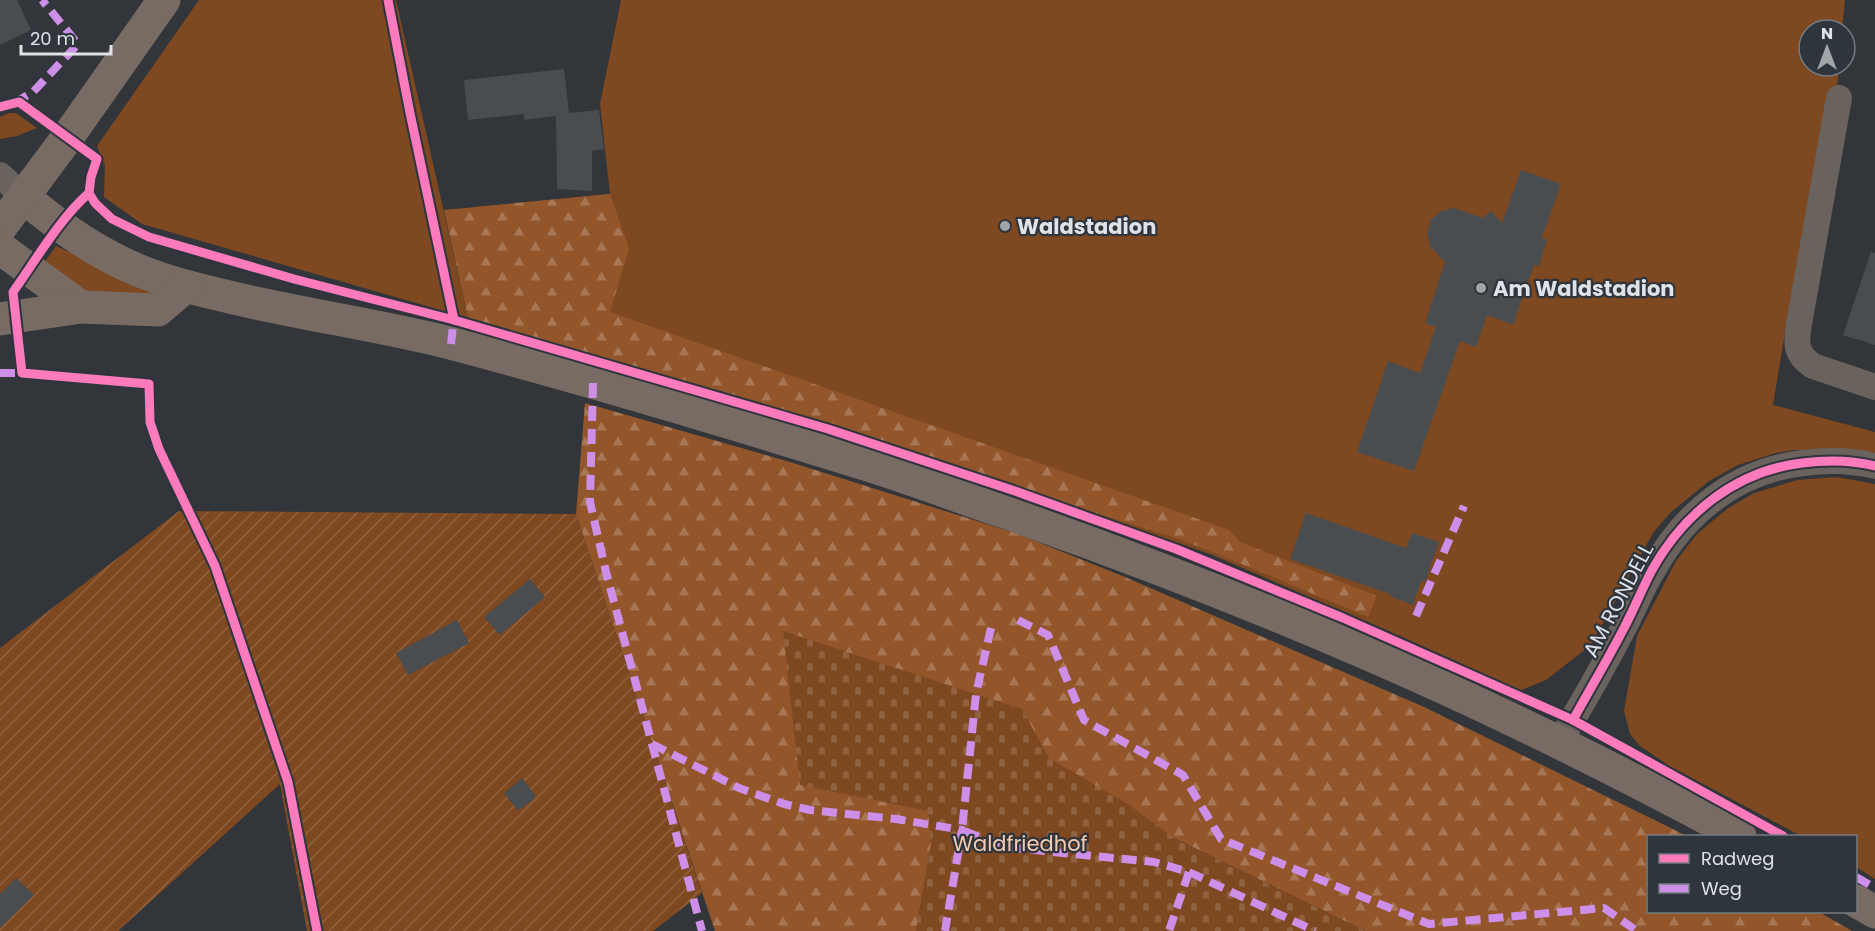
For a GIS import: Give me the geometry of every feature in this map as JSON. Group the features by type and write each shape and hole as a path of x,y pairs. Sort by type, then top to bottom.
{"main road":[{"path":"0,228 164,0"},
{"path":"24,197 60,227 98,250 139,271 185,287 293,311 397,330 593,382 861,462 1180,576 1355,648 1559,742 1736,835"},
{"path":"0,248 81,307"},
{"path":"0,319 81,307 158,310 185,287"},
{"path":"1857,902 1875,912"}],"street":[{"path":"1839,98 1799,324 1798,346 1804,360 1813,366 1875,387"},
{"path":"0,175 24,197"},
{"name":"AM RONDELL","path":"1559,742 1624,629 1663,552 1684,524 1703,505 1735,484 1779,467 1838,460 1875,466"}],"green space":[{"path":"199,0 396,0 468,318 142,224 104,197 105,166 97,146"},
{"path":"621,0 1845,0 1843,18 1797,18 1797,78 1838,78 1789,308 1773,405 1875,432 1875,455 1839,450 1794,450 1738,465 1709,481 1670,513 1653,533 1591,645 1546,680 1519,691 1409,640 1210,554 849,430 512,334 476,207 610,194 600,104"},
{"path":"16,113 37,128 17,136 0,139 0,117"},
{"path":"610,194 629,248 610,312 1229,530 1240,542 1377,596 1368,617 1179,539 468,318 444,210"},
{"path":"56,246 153,290 153,294 79,291 42,266"},
{"path":"585,403 790,462 1018,534 1125,577 1424,707 1685,835 1647,835 1647,913 1821,913 1852,931 1365,931 1174,838 931,846 916,931 715,931 576,514"},
{"path":"1837,477 1875,484 1875,879 1857,868 1857,835 1799,835 1671,767 1640,746 1630,734 1624,711 1637,636 1676,561 1697,534 1727,509 1754,493 1797,480"},
{"path":"179,511 576,514 702,893 653,931 307,931 280,784 118,931 0,931 0,648"},
{"name":"Waldfriedhof","path":"783,631 1022,709 1049,758 1128,804 1174,838 1365,931 916,931 931,846 928,811 800,785"}],"building":[{"path":"0,0 17,0 31,30 0,45"},
{"path":"564,69 569,113 599,110 604,149 592,151 592,191 557,189 556,116 524,120 524,114 468,120 464,80"},
{"path":"1521,170 1561,184 1542,238 1547,240 1539,266 1534,265 1513,325 1487,315 1476,347 1460,341 1414,471 1357,452 1388,361 1420,373 1436,327 1425,323 1445,262 1430,246 1427,233 1431,220 1441,211 1454,208 1483,218 1491,211 1502,223"},
{"path":"1871,252 1875,253 1875,345 1843,335"},
{"path":"1306,513 1406,548 1412,533 1439,542 1425,582 1421,581 1413,605 1390,596 1390,594 1290,559"},
{"path":"530,579 545,597 500,635 484,617"},
{"path":"457,620 469,643 408,675 396,653"},
{"path":"522,778 536,797 518,811 504,793"},
{"path":"16,878 34,895 0,928 0,894"}],"marked path":[{"path":"14,103 33,92 78,44 42,0"},
{"path":"451,344 454,317"},
{"path":"0,373 22,373 22,368"},
{"path":"593,383 590,502 606,572 702,931"},
{"path":"1416,616 1464,506"},
{"path":"1018,620 1048,635 1084,720 1183,775 1221,839 1429,924 1604,908 1637,931"},
{"path":"991,628 976,694 962,830 1004,847 1154,862 1189,872 1169,931"},
{"path":"652,744 739,788 784,804 810,810 896,819 962,830 945,931"},
{"path":"1189,872 1315,931"},
{"path":"1857,878 1875,888"}],"cycle path":[{"path":"388,0 454,320"},
{"path":"0,107 19,102 97,159 89,193 95,203 112,219 149,237 294,279 454,320 828,429 1015,491 1176,549 1343,618 1573,720 1781,835"},
{"path":"89,193 58,227 13,292 22,373 149,384 150,422 159,449 215,566 288,782 317,931"},
{"path":"1573,720 1618,640 1652,570 1665,549 1696,513 1734,485 1778,468 1830,461 1875,466"}],"place":[{"name":"Waldstadion","path":"1005,226"},
{"name":"Am Waldstadion","path":"1481,288"}]}
